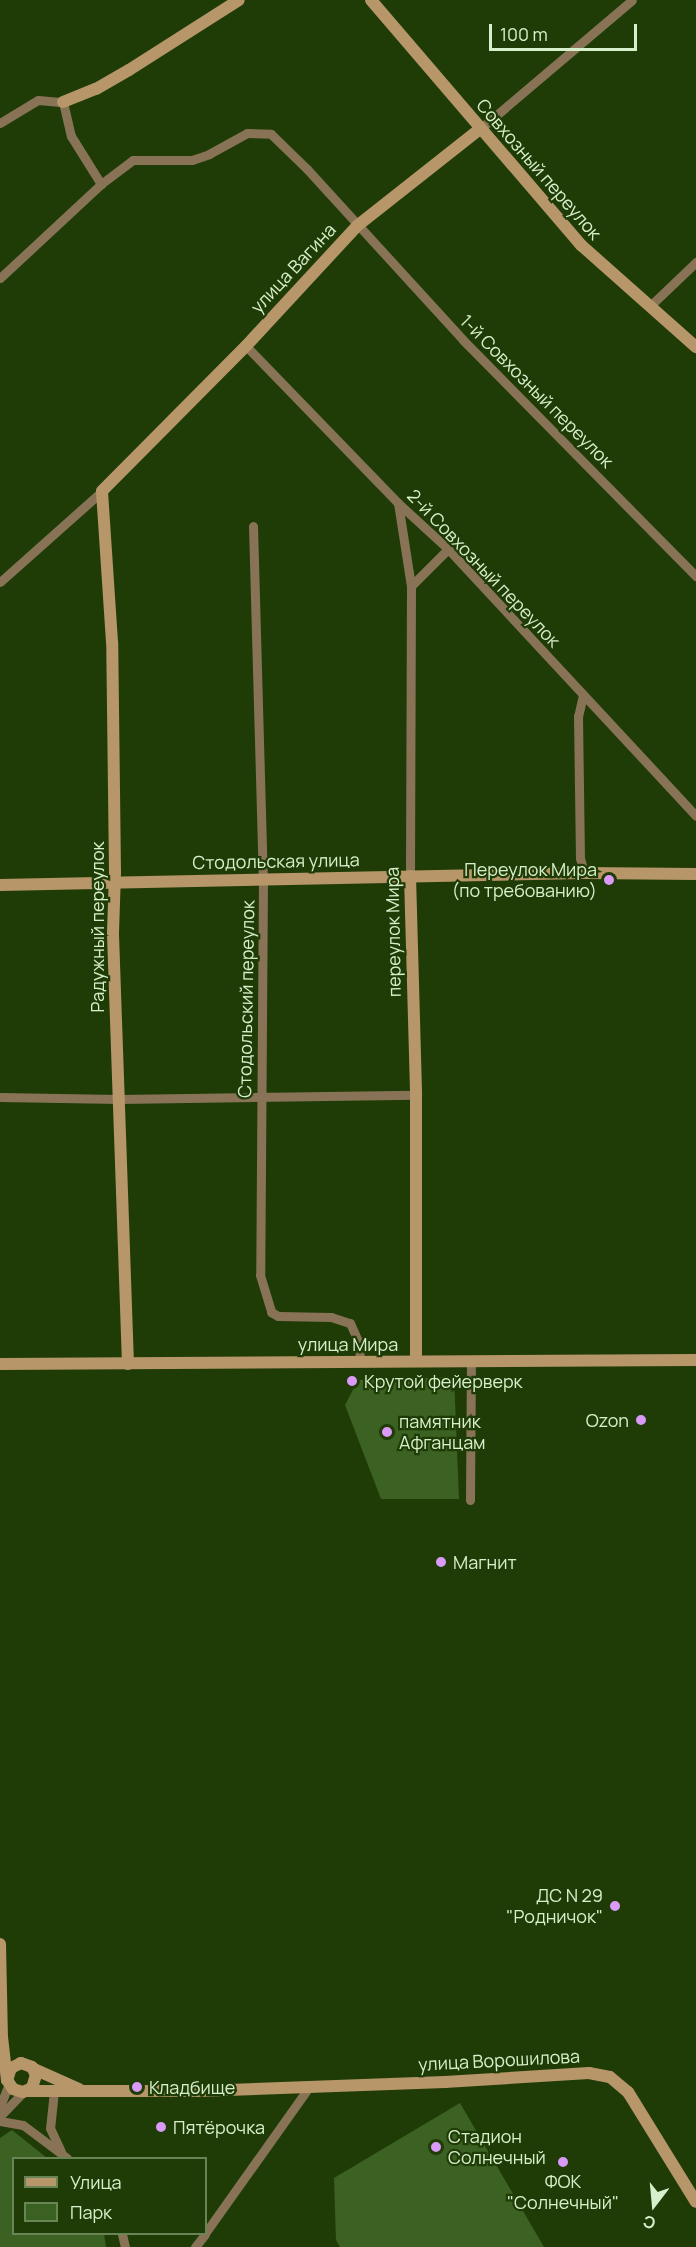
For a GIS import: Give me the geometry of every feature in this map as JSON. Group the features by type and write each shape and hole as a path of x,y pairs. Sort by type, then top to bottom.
{"street":[{"path":"0,123 38,100 63,102 88,92 129,70 239,0"},
{"name":"Совхозный переулок","path":"371,0 581,245 696,346"},
{"name":"улица Вагина","path":"0,582 102,491 246,346 357,226 480,129 632,0"},
{"path":"63,102 70,136 101,184"},
{"name":"1-й Совхозный переулок","path":"0,278 101,184 133,160 192,160 209,154 247,133 266,133 276,137 463,340 696,576"},
{"path":"650,306 696,262"},
{"name":"2-й Совхозный переулок","path":"246,346 398,502 448,549 696,816"},
{"name":"Радужный переулок","path":"102,491 112,642 113,933 128,1364"},
{"name":"переулок Мира","path":"398,502 411,586 410,876 416,1095 416,1361"},
{"name":"Стодольский переулок","path":"253,526 263,879 260,1275 271,1312 278,1316 331,1317 350,1323 359,1342 360,1362"},
{"path":"411,586 448,549"},
{"path":"583,694 578,716 580,858 584,873"},
{"name":"Стодольская улица","path":"0,885 584,873 696,874"},
{"path":"0,1097 119,1099 416,1095"},
{"name":"улица Мира","path":"0,1364 696,1360"},
{"path":"470,1500 471,1361"},
{"path":"0,1944 2,2037 8,2082 14,2090 25,2092"},
{"name":"улица Ворошилова","path":"2,2037 29,2066 82,2090"},
{"path":"0,2106 11,2067 29,2066 35,2084 0,2116"},
{"name":"улица Ворошилова","path":"25,2092 200,2091 445,2082 573,2072 610,2077 620,2083 639,2106 696,2202"},
{"path":"207,2230 309,2087"},
{"path":"54,2091 51,2128 65,2157"},
{"path":"0,2121 23,2125 65,2157"}],"green space":[{"path":"454,1377 459,1499 381,1499 345,1405 358,1380"},
{"name":"Стадион Солнечный","path":"460,2103 544,2247 340,2247 336,2240 334,2178"},
{"path":"12,2130 46,2157 12,2157 12,2235 104,2235 106,2247 0,2247 0,2138"}],"place":[{"name":"Переулок Мира (по требованию)","path":"609,880"},
{"name":"Крутой фейерверк","path":"352,1381"},
{"name":"Ozon","path":"641,1420"},
{"name":"памятник Афганцам","path":"387,1432"},
{"name":"Магнит","path":"441,1562"},
{"name":"ДС N 29 \"Родничок\"","path":"615,1906"},
{"name":"Кладбище","path":"137,2087"},
{"name":"Пятёрочка","path":"161,2127"},
{"name":"Стадион Солнечный","path":"436,2147"},
{"name":"ФОК \"Солнечный\"","path":"563,2162"}]}
